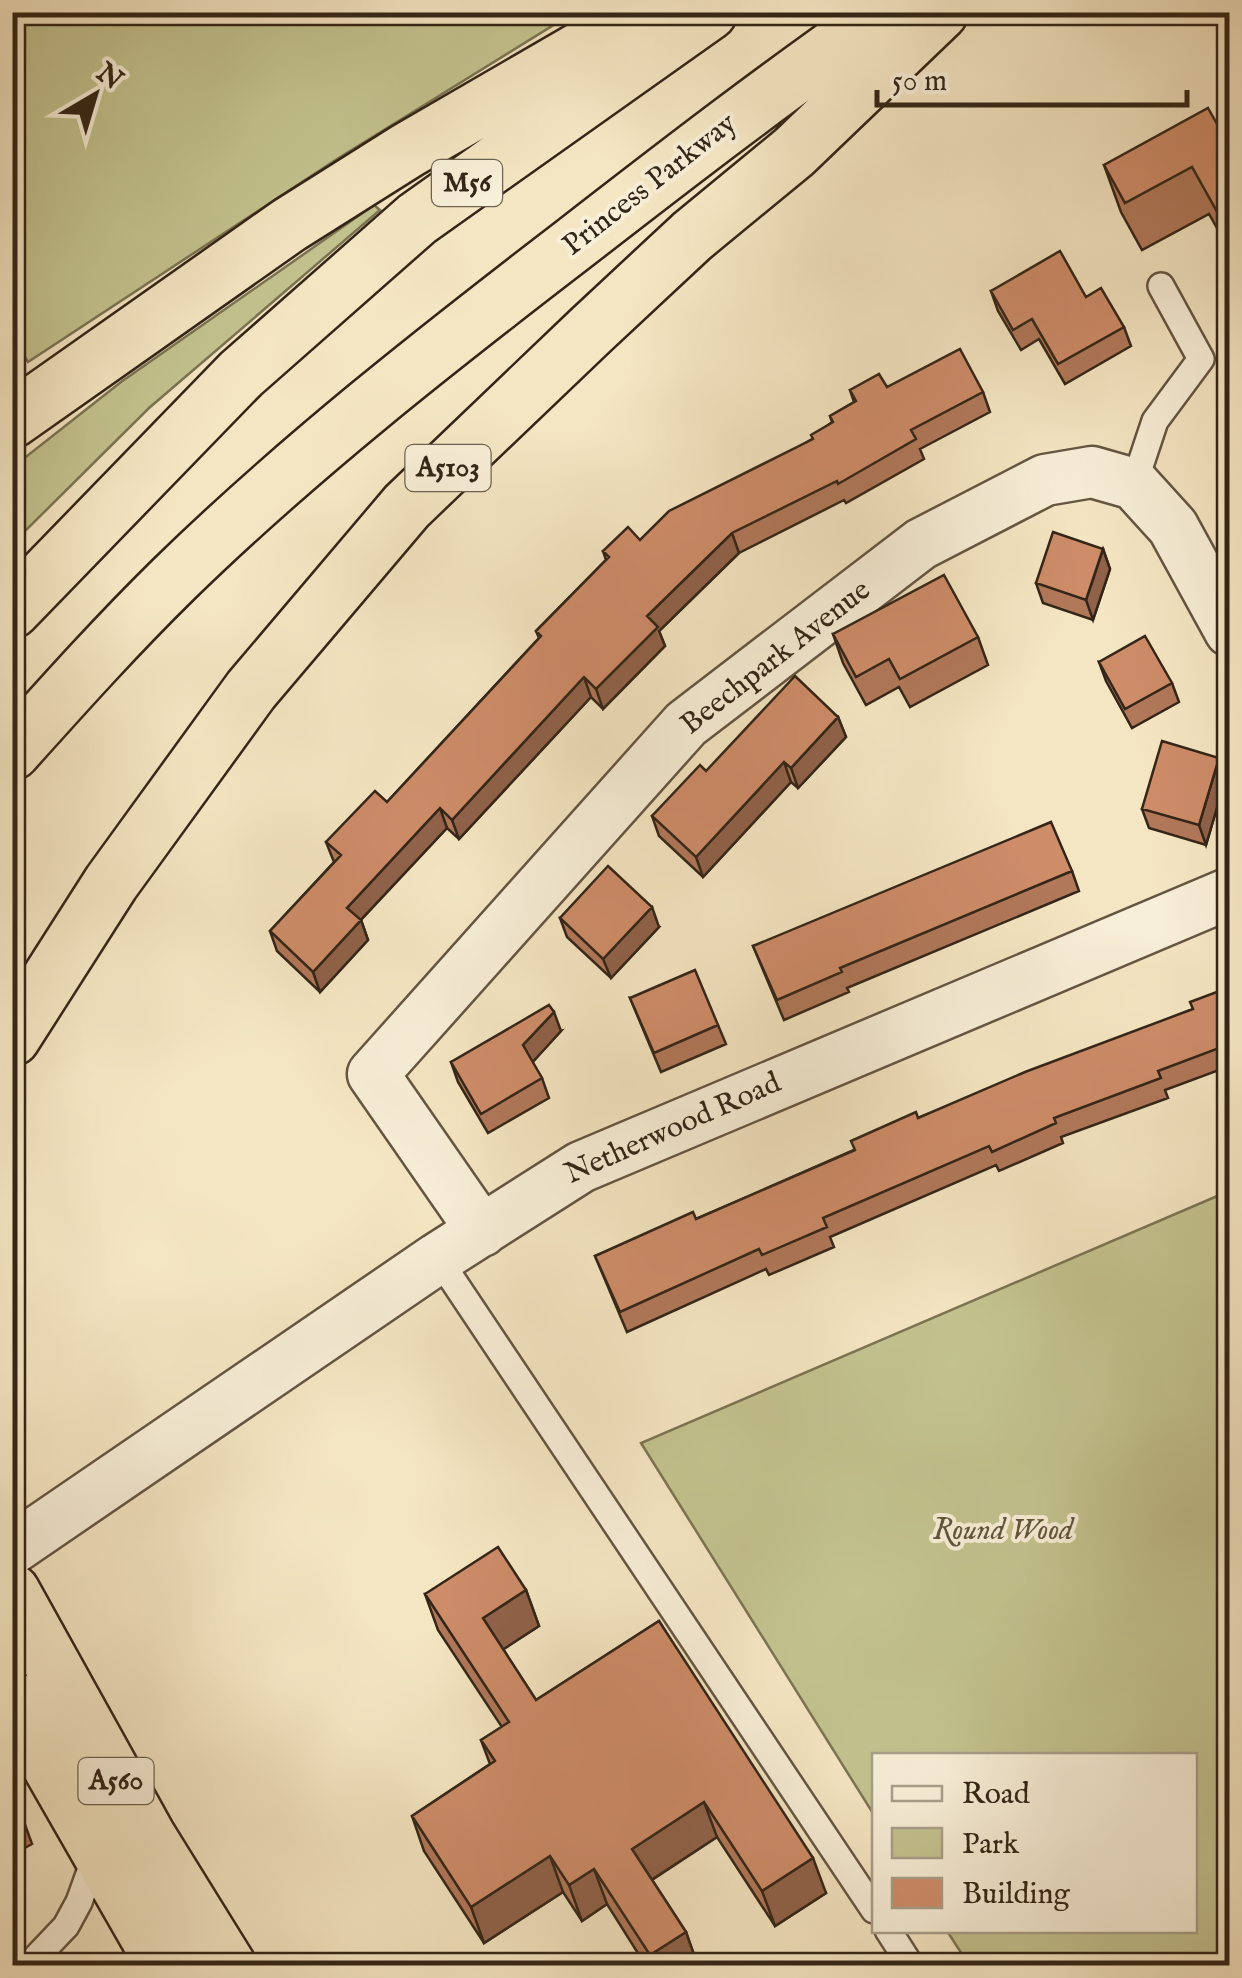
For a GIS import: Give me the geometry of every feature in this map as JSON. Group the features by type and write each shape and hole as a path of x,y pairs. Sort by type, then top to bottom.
{"highway":[{"path":"12,420 289,224 646,12"},
{"name":"M56","path":"12,610 241,374 416,219 709,12"},
{"name":"Princess Parkway","path":"12,752 176,577 321,445 777,87 885,12"},
{"name":"A5103","path":"12,1038 111,883 229,720 407,506 590,330 692,236 794,152 940,12"},
{"name":"A560","path":"12,1592 148,1836 228,1966"},
{"name":"A560","path":"12,1699 165,1966"}],"street":[{"name":"Beechpark Avenue","path":"482,1231 373,1074 686,724 922,544 1045,480 1092,472 1134,484"},
{"path":"1134,484 1174,527 1230,631"},
{"name":"Netherwood Road","path":"12,1549 547,1187 614,1152 1230,893"}],"lane":[{"path":"1134,484 1155,421 1200,359 1161,286"},
{"path":"438,1258 872,1907"},
{"path":"28,1966 66,1926 80,1902 98,1851"},
{"path":"890,1933 911,1966"}],"green space":[{"path":"12,13 573,13 337,159 28,362 12,335"},
{"path":"374,205 380,210 149,408 13,543 13,467 121,382"},
{"name":"Round Wood","path":"1229,1191 1229,1965 969,1965 948,1933 1197,1933 1197,1753 872,1753 872,1812 641,1443"}],"building":[{"path":"1208,108 1230,147 1230,235 1192,167 1125,203 1104,165"},
{"path":"1060,251 1086,297 1101,288 1124,327 1058,364 1032,319 1013,330 991,291"},
{"path":"960,349 983,392 911,430 916,439 838,484 837,481 732,533 647,616 658,627 596,689 584,677 452,820 440,808 347,908 361,920 313,972 270,931 341,855 326,842 375,791 387,802 541,636 536,631 609,557 603,551 628,527 640,540 669,511 813,439 811,435 833,422 830,416 856,401 850,390 879,374 887,387"},
{"path":"1053,532 1103,549 1086,600 1036,583"},
{"path":"944,575 978,637 900,679 889,659 856,677 833,634"},
{"path":"1145,636 1172,683 1125,709 1099,662"},
{"path":"795,676 838,717 791,768 784,762 696,857 652,816 700,765 706,771"},
{"path":"1162,741 1219,758 1199,825 1142,809"},
{"path":"1051,822 1072,871 840,968 842,972 777,1000 753,946"},
{"path":"608,866 652,907 603,959 560,918"},
{"path":"695,970 718,1025 654,1053 630,998"},
{"path":"1230,987 1230,1044 1158,1071 1161,1078 1054,1118 1056,1123 992,1152 989,1146 823,1218 827,1227 762,1255 759,1249 620,1312 595,1256 693,1212 696,1219 855,1150 851,1141 916,1112 918,1118 1025,1072 1193,1009 1190,1002"},
{"path":"549,1005 554,1012 523,1045 542,1078 481,1114 451,1062"},
{"path":"498,1547 526,1590 483,1618 536,1700 659,1621 813,1858 762,1891 704,1802 632,1849 686,1932 650,1955 594,1869 569,1885 550,1856 471,1907 412,1816 495,1761 481,1740 509,1722 425,1594"}]}
